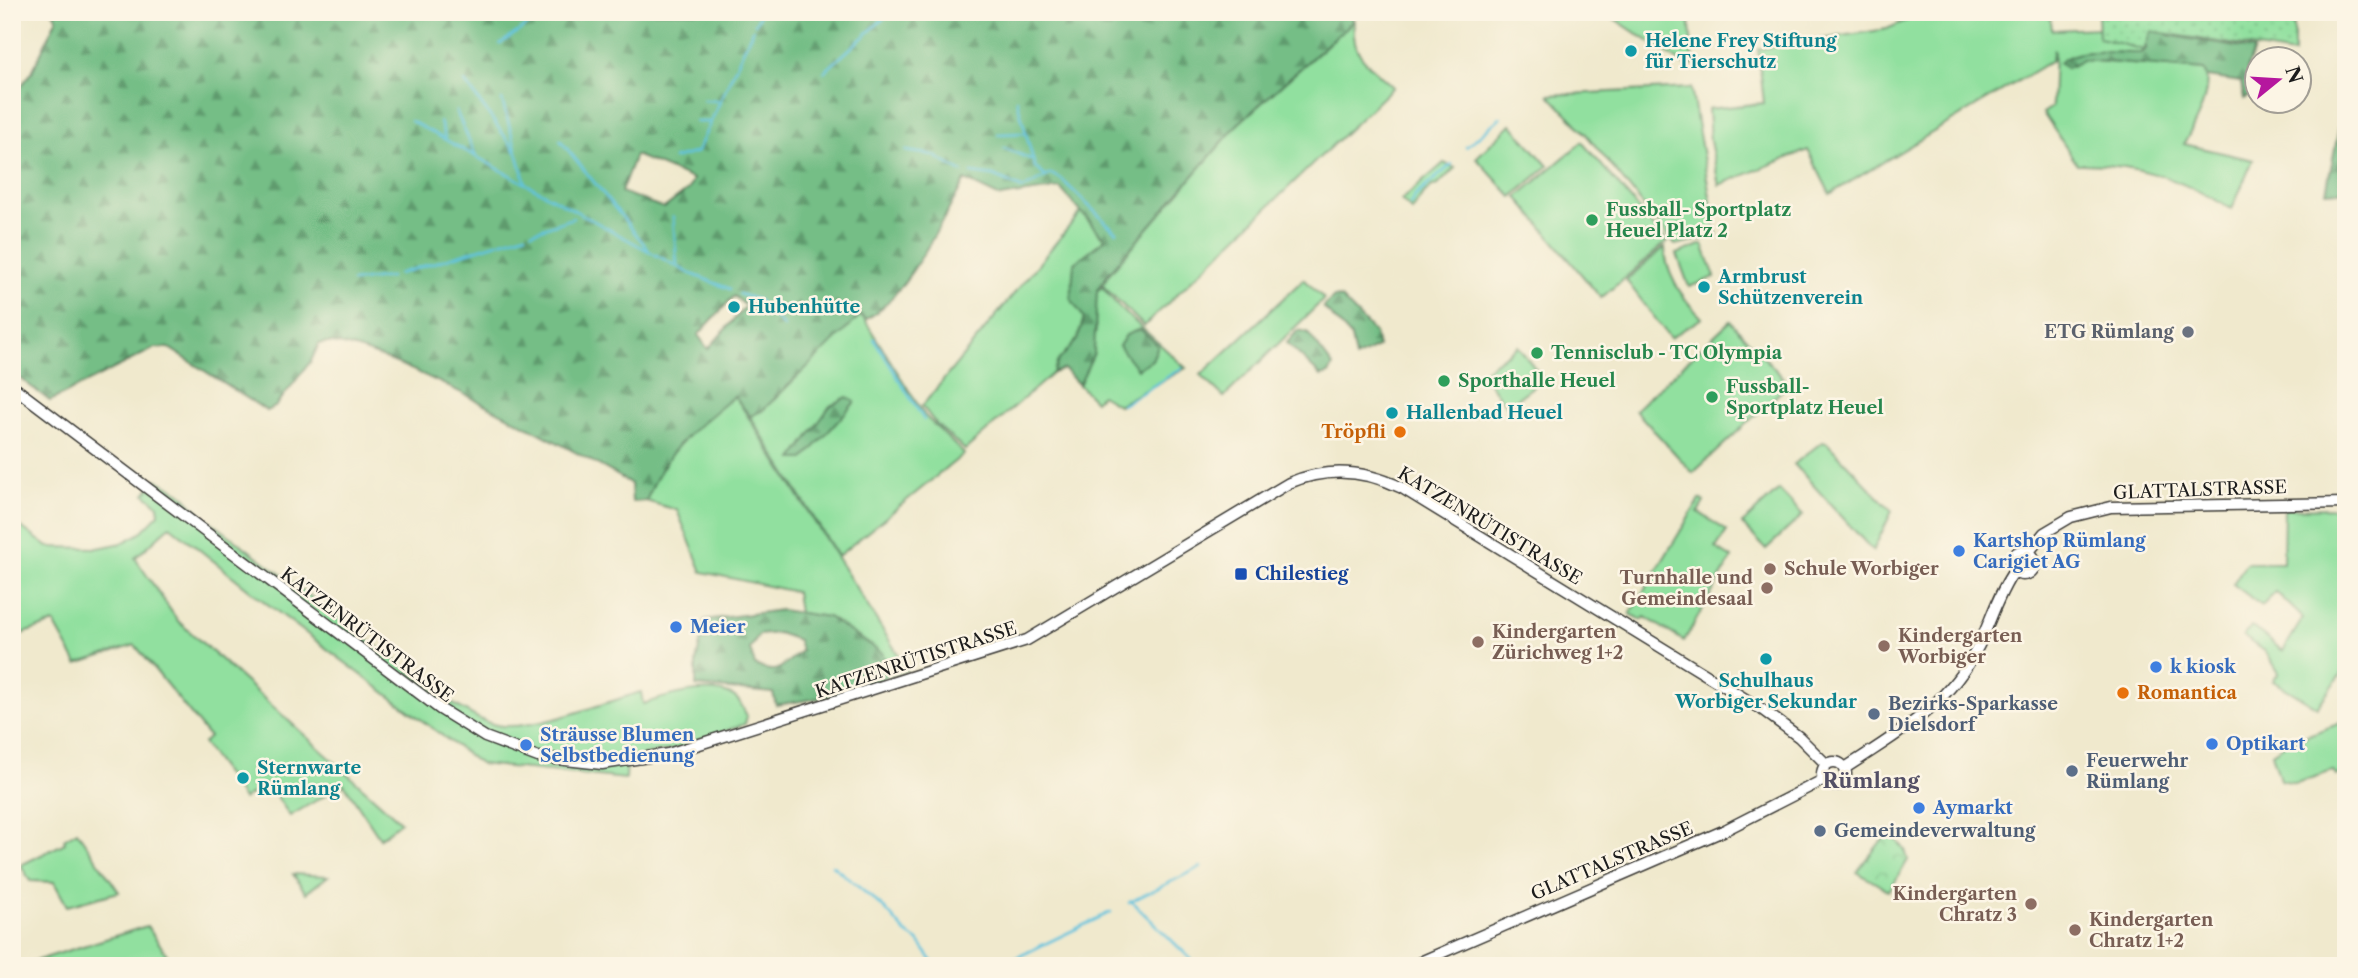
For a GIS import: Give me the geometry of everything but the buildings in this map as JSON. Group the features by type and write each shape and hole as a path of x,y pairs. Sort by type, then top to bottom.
{"street":[{"name":"KATZENRÜTISTRASSE","path":"12,386 440,709 503,745 558,761 602,764 668,754 1000,651 1053,628 1289,483 1320,473 1356,473 1388,482 1760,708 1799,737 1826,764"},
{"name":"GLATTALSTRASSE","path":"2028,553 2044,533 2071,517 2111,507 2346,503"},
{"path":"2019,552 2028,553 2034,561 2032,571 2022,575 2014,571 2011,562 2014,556 2019,552"},
{"path":"1845,768 1898,736 1945,695 1980,644 2003,588 2014,571"},
{"path":"1839,762 1845,768 1847,775 1841,784 1833,786 1823,780 1822,769 1826,764 1839,762"},
{"name":"GLATTALSTRASSE","path":"1411,966 1723,831 1823,780"}],"green space":[{"path":"53,12 1354,12 1353,21 1238,124 1108,274 1097,291 1094,353 1079,385 1064,369 1053,373 1058,361 1077,340 1084,318 1071,299 1074,263 1105,239 1060,188 1000,197 965,180 908,277 880,310 865,320 861,315 762,411 750,416 734,396 682,442 663,467 646,501 632,502 631,484 555,441 418,373 376,355 341,345 319,344 311,361 275,407 267,411 169,348 155,348 50,401 12,372 12,97 32,72 57,18","holes":["635,155 693,179 689,189 664,208 621,192","734,296 746,306 708,349 698,335"]},
{"path":"1604,12 1689,12 1693,65 1686,66"},
{"path":"1925,12 2050,12 2052,30 2099,28 2100,38 2145,50 2142,53 2076,54 2059,63 2067,68 2082,60 2205,70 2207,79 2204,98 2184,144 2253,160 2232,209 2194,189 2158,175 2120,166 2077,164 2043,113 2052,107 2054,49 2051,61 1830,194 1808,150 1719,185 1710,141 1708,109 1764,103 1758,49 1887,29"},
{"path":"2098,12 2214,12 2249,20 2294,21 2294,46 2244,46 2151,31 2144,50 2099,38"},
{"path":"1354,21 1355,44 1363,59 1393,87 1144,326 1103,286 1108,275 1238,124"},
{"path":"2153,24 2168,35 2242,48 2242,88 2241,82 2207,77 2204,70 2082,60 2067,68 2059,63 2067,57 2087,52 2142,53 2147,48 2134,32"},
{"path":"1691,88 1717,236 1675,245 1585,133 1549,95"},
{"path":"2346,94 2346,196 2340,191 2326,192"},
{"path":"1511,124 1548,166 1512,197 1476,158"},
{"name":"Fussball- Sportplatz Heuel Platz 2","path":"1582,142 1667,242 1601,298 1517,197"},
{"path":"1444,163 1455,168 1421,197 1412,211 1401,200"},
{"path":"1081,212 1105,240 1071,299 1084,317 1077,340 1058,361 1053,373 965,450 937,425 922,406"},
{"path":"1703,244 1715,277 1689,287 1677,254"},
{"path":"1665,247 1672,277 1702,318 1670,338 1626,280"},
{"path":"1304,279 1324,299 1224,397 1201,375"},
{"path":"1102,287 1120,308 1186,368 1118,405 1101,395 1095,401 1079,385 1096,331 1094,312 1097,291"},
{"path":"1334,297 1341,298 1375,333 1378,347 1355,358 1351,337 1323,307"},
{"path":"861,314 925,416 964,454 838,556 750,416 773,401 817,354"},
{"name":"Fussball- Sportplatz Heuel","path":"1730,321 1789,384 1693,473 1635,410"},
{"path":"1140,329 1158,346 1152,360 1137,369 1119,346 1126,335"},
{"path":"1298,330 1307,332 1333,366 1329,374 1321,376 1287,343"},
{"path":"1518,346 1543,379 1507,406 1481,373"},
{"path":"735,396 908,670 890,676 882,653 828,617 799,613 796,592 702,572 677,510 646,501 663,467 682,441"},
{"path":"847,397 855,402 804,459 793,459 830,406"},
{"path":"1822,442 1827,443 1892,511 1873,551 1794,464"},
{"path":"156,479 181,493 202,515 449,701 482,720 496,725 519,726 572,714 641,692 643,704 687,692 710,691 721,692 737,699 747,716 745,724 673,750 627,758 626,779 480,764 266,603 170,526 135,558 178,621 401,822 380,838 344,784 290,816 268,784 243,799 203,743 209,737 135,645 77,664 54,623 12,637 12,520 48,547 98,548 122,543 139,534 159,514 158,505 145,494"},
{"path":"1779,490 1803,515 1766,549 1742,524"},
{"path":"1700,499 1704,502 1698,512 1727,531 1716,548 1732,558 1684,641 1645,617 1642,620 1630,614"},
{"path":"2346,508 2346,668 2317,707 2273,681 2279,673 2266,652 2243,636 2252,626 2283,651 2303,618 2276,592 2262,606 2233,584 2246,563 2283,563 2284,509"},
{"path":"781,610 828,617 882,653 890,676 827,697 776,705 773,693 696,686 696,662 705,620","holes":["778,633 798,640 801,651 780,668 770,670 755,665 750,649 759,635"]},
{"path":"2346,721 2346,772 2336,776 2333,771 2296,783 2280,780 2272,753 2287,743"},
{"path":"77,831 119,892 67,906 54,882 30,881 21,865 65,843 64,839"},
{"path":"1889,831 1905,850 1908,860 1889,891 1857,872"},
{"path":"293,874 328,876 306,893"},
{"path":"147,926 175,966 19,966"}],"waterway":[{"path":"500,44 547,12"},
{"path":"753,12 766,12"},
{"path":"824,72 891,12"},
{"path":"2195,12 2254,20 2295,21"},
{"path":"755,24 760,14"},
{"path":"673,159 697,152 753,29"},
{"path":"465,82 517,153"},
{"path":"502,100 526,184"},
{"path":"703,100 721,101"},
{"path":"1017,100 1035,167 1045,176"},
{"path":"456,111 476,156"},
{"path":"1466,147 1501,117"},
{"path":"411,121 689,273 730,289"},
{"path":"440,122 445,138"},
{"path":"696,122 710,122"},
{"path":"998,134 1026,133"},
{"path":"560,140 648,249"},
{"path":"1004,148 1033,160"},
{"path":"906,151 933,155 962,172"},
{"path":"1410,205 1415,196 1452,164"},
{"path":"972,173 993,176 1023,189 1051,174 1061,179 1116,232"},
{"path":"673,217 677,266"},
{"path":"532,232 573,218"},
{"path":"398,274 526,234"},
{"path":"352,282 390,277"},
{"path":"739,294 758,300 784,327"},
{"path":"874,339 924,420"},
{"path":"1122,405 1182,368"},
{"path":"832,865 885,909 906,933 918,941 933,962 940,966"},
{"path":"1132,901 1201,867"},
{"path":"1129,903 1131,901 1198,966"},
{"path":"999,966 1111,912"}],"place":[{"name":"Helene Frey Stiftung für Tierschutz","path":"1631,51"},
{"name":"Fussball- Sportplatz Heuel Platz 2","path":"1592,220"},
{"name":"Armbrust Schützenverein","path":"1704,287"},
{"name":"Hubenhütte","path":"734,307"},
{"name":"ETG Rümlang","path":"2188,332"},
{"name":"Tennisclub - TC Olympia","path":"1537,353"},
{"name":"Sporthalle Heuel","path":"1444,381"},
{"name":"Fussball- Sportplatz Heuel","path":"1712,397"},
{"name":"Hallenbad Heuel","path":"1392,413"},
{"name":"Tröpfli","path":"1400,432"},
{"name":"Kartshop Rümlang Carigiet AG","path":"1959,551"},
{"name":"Schule Worbiger","path":"1770,569"},
{"name":"Chilestieg","path":"1241,574"},
{"name":"Turnhalle und Gemeindesaal","path":"1767,588"},
{"name":"Meier","path":"676,627"},
{"name":"Kindergarten Zürichweg 1+2","path":"1478,642"},
{"name":"Kindergarten Worbiger","path":"1884,646"},
{"name":"Schulhaus Worbiger Sekundar","path":"1766,659"},
{"name":"k kiosk","path":"2156,667"},
{"name":"Romantica","path":"2123,693"},
{"name":"Bezirks-Sparkasse Dielsdorf","path":"1874,714"},
{"name":"Optikart","path":"2212,744"},
{"name":"Sträusse Blumen Selbstbedienung","path":"526,745"},
{"name":"Feuerwehr Rümlang","path":"2072,771"},
{"name":"Sternwarte Rümlang","path":"243,778"},
{"name":"Aymarkt","path":"1919,808"},
{"name":"Gemeindeverwaltung","path":"1820,831"},
{"name":"Kindergarten Chratz 3","path":"2031,904"},
{"name":"Kindergarten Chratz 1+2","path":"2075,930"}],"district":[{"name":"Rümlang","path":"1871,781"}]}
